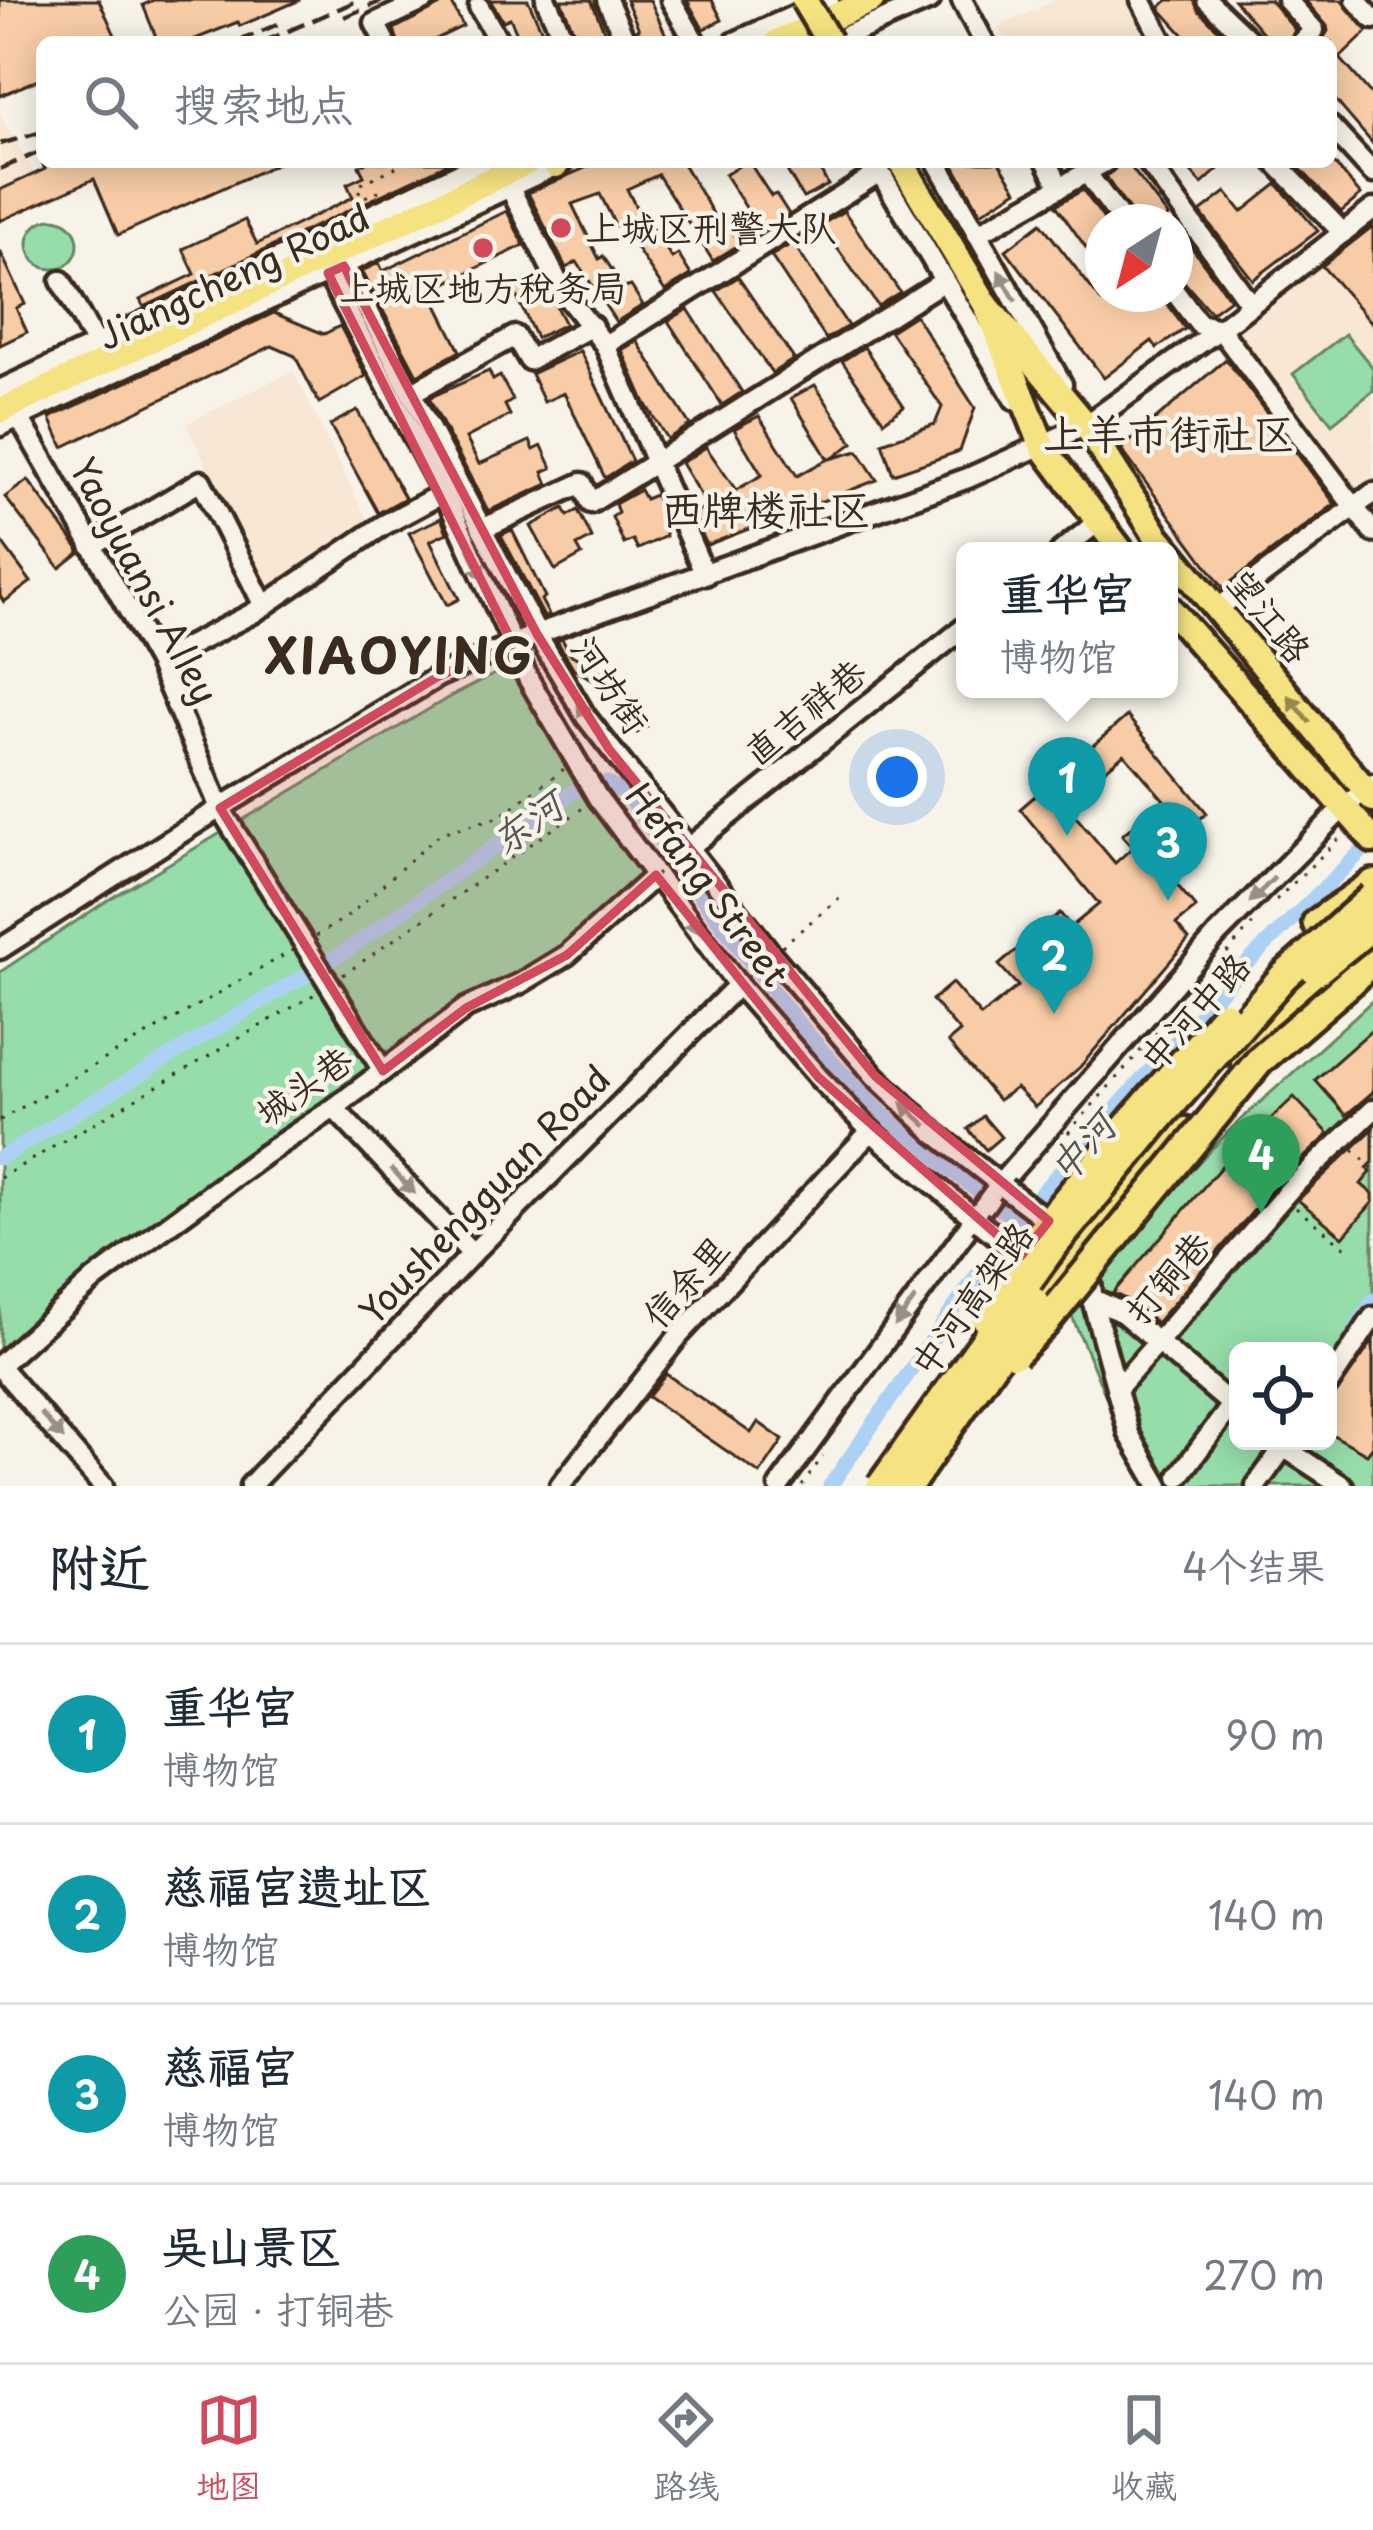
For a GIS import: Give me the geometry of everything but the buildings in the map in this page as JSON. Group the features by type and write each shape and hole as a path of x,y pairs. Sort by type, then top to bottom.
{"highway":[{"path":"956,1398 1007,1272 1257,980 1317,923 1373,886"},
{"name":"中河高架路","path":"912,1486 956,1398 1050,1250 1283,977 1373,897"},
{"name":"中河高架路","path":"881,1486 1174,1125 1295,988 1373,925"},
{"path":"956,1398 1044,1324 1260,1060 1364,985 1373,956"}],"main road":[{"path":"794,27 855,13"},
{"name":"Jiangcheng Road","path":"5,407 101,354 329,255 460,176 499,168"},
{"path":"887,168 986,305 1085,425"},
{"path":"986,305 1043,447 1114,542"},
{"name":"望江路","path":"1085,425 1162,542"},
{"name":"望江路","path":"1178,562 1370,791"},
{"name":"望江路","path":"1178,619 1338,813 1372,838"},
{"name":"中河中路","path":"868,1486 1021,1256 1050,1221 1274,976 1373,886"},
{"name":"中河中路","path":"912,1486 1082,1255 1305,992 1373,934"}],"street":[{"path":"382,36 375,23 425,0"},
{"path":"546,0 562,36"},
{"path":"607,0 623,36"},
{"path":"671,0 692,36"},
{"path":"835,36 855,13 930,0"},
{"path":"962,0 981,36"},
{"path":"1141,0 1160,36"},
{"path":"1207,0 1245,36"},
{"path":"1287,0 1314,30 1308,36"},
{"path":"1356,0 1373,19"},
{"path":"479,7 496,36"},
{"path":"759,36 794,27"},
{"path":"1337,134 1373,173"},
{"name":"Jiangcheng Road","path":"5,407 329,255 547,168"},
{"path":"604,345 880,168"},
{"path":"887,168 944,281 1043,447"},
{"name":"望江路","path":"940,168 1085,425"},
{"path":"1050,168 1060,187"},
{"path":"977,234 1094,168"},
{"path":"1152,168 1251,305"},
{"path":"1281,168 1343,233"},
{"path":"1086,172 1110,204"},
{"path":"509,186 563,292 604,345 705,574"},
{"path":"0,949 439,676 537,634 1043,447 1085,425 1220,329 1373,209"},
{"name":"河坊街","path":"329,255 411,393 537,634 586,717 772,955 875,1076 935,1133 1050,1221 1082,1255"},
{"name":"Hefang Street","path":"329,255 513,644 578,767 738,985 871,1131 1021,1256 1059,1283 1123,1313 1229,1403"},
{"path":"62,281 101,354"},
{"path":"482,529 582,483 592,503 944,281"},
{"path":"1190,312 1199,324 1220,329 1373,532"},
{"path":"411,393 515,337 530,360 592,326"},
{"name":"Yaoyuansi Alley","path":"5,407 158,662 220,808 382,1071"},
{"path":"92,546 201,482 264,606"},
{"path":"158,662 264,606 382,526 443,493"},
{"path":"1217,609 1373,493"},
{"path":"1072,542 1098,522"},
{"name":"直吉祥巷","path":"687,849 956,634"},
{"path":"779,1486 1002,1186 1217,935 1338,813 1370,791"},
{"name":"城头巷","path":"0,1366 94,1279 466,1008 567,955 656,875"},
{"name":"Youshengguan Road","path":"250,1486 738,985"},
{"path":"334,1108 472,1254"},
{"name":"打铜巷","path":"1117,1389 1284,1196 1373,1110"},
{"name":"信余里","path":"560,1486 680,1334 871,1131"},
{"path":"1082,1255 1092,1277 1092,1299 1130,1434 1159,1486"},
{"path":"1337,1371 1373,1317"},
{"path":"0,1366 103,1486"},
{"path":"1179,1476 1229,1415"},
{"path":"1256,1486 1277,1450"},
{"path":"1291,1450 1343,1486"}],"path":[{"path":"381,196 378,189 362,198 357,186 394,168"},
{"path":"0,1178 596,795"},
{"path":"1056,1145 1262,913 1342,838 1338,813"},
{"path":"656,875 687,849"},
{"path":"738,985 846,892"},
{"path":"1114,1082 1126,1091"},
{"path":"1342,1139 1373,1169"},
{"path":"1284,1196 1346,1248"}],"highlighted area":[{"path":"344,266 537,634 609,749 875,1076 1049,1221 1021,1256 818,1077 656,875 567,955 466,1008 383,1071 220,808 439,676 513,644 328,273"}],"shaded area":[{"path":"1056,0 1127,0 1144,36 1003,36 998,27"},
{"path":"0,115 34,173 0,189"},
{"path":"1373,209 1373,490 1356,504 1220,329"},
{"path":"293,371 375,535 268,588 186,424"}],"green space":[{"path":"53,219 71,226 78,244 71,262 53,269 35,262 28,244 35,226"},
{"path":"1345,334 1373,368 1373,391 1332,424 1293,374"},
{"path":"507,668 640,874 564,948 394,1048 75,1281 0,1352 0,972 108,900 451,696"},
{"path":"1373,1000 1373,1486 1144,1486 1065,1300 1233,1127"}],"waterway":[{"name":"东河","path":"0,1158 344,952 583,785 607,783 626,795 748,959 846,1076 897,1127 1018,1223"},
{"name":"中河","path":"830,1486 977,1275 1041,1193 1236,974 1373,840"},
{"path":"1356,1328 1373,1300"}],"railway":[{"path":"277,36 359,0"},
{"path":"344,17 384,0"},
{"path":"251,36 278,24"},
{"path":"0,144 36,134"},
{"path":"0,169 36,154"}],"place":[{"name":"上城区刑警大队","path":"561,228"},
{"name":"上城区地方税务局","path":"483,248"},
{"name":"重华宫","path":"1067,836"},
{"name":"慈福宫","path":"1168,901"},
{"name":"慈福宫遗址区","path":"1054,1014"},
{"name":"吴山景区","path":"1261,1213"}],"district":[{"name":"上羊市街社区","path":"1169,434"},
{"name":"西牌楼社区","path":"766,510"},
{"name":"XIAOYING","path":"400,657"}]}
